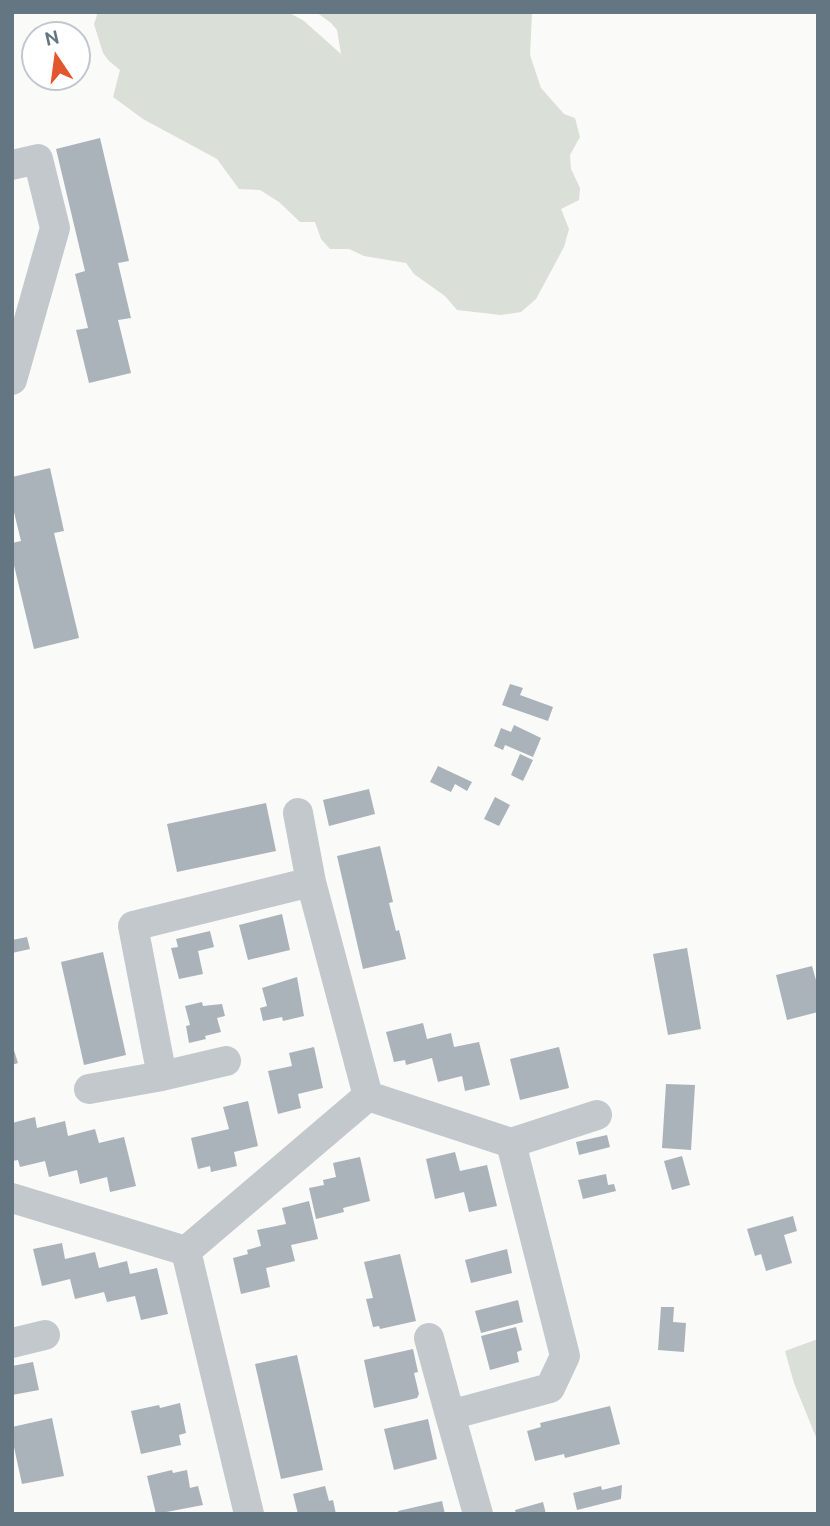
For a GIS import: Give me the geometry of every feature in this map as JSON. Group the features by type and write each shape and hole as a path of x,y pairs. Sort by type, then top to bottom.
{"street":[{"path":"12,165 38,159 55,228 12,380"},
{"path":"298,813 311,882 368,1096"},
{"path":"162,1076 133,926 311,882"},
{"path":"89,1089 226,1061"},
{"path":"368,1096 510,1143 597,1115"},
{"path":"186,1251 368,1096"},
{"path":"450,1415 550,1388 565,1356 510,1143"},
{"path":"12,1198 186,1251"},
{"path":"186,1251 249,1514"},
{"path":"12,1343 45,1335"},
{"path":"429,1338 478,1514"}],"shaded area":[{"path":"98,12 288,12 304,21 341,54 337,30 316,12 532,12 530,55 541,88 564,114 575,118 580,137 570,155 571,169 580,188 579,200 561,209 569,229 564,247 536,299 521,312 501,315 457,310 445,296 414,274 406,263 364,256 349,249 330,249 321,239 315,222 300,222 279,202 260,190 239,189 217,159 143,119 113,97 120,70 103,53 94,24"},
{"path":"818,1339 818,1442 794,1383 785,1351"}],"building":[{"path":"100,138 129,261 118,263 131,318 118,320 131,373 89,383 76,330 88,328 75,274 85,271 56,149"},
{"path":"50,468 64,531 54,533 79,638 34,649 12,557 12,543 21,541 12,504 12,477"},
{"path":"510,684 523,688 520,695 553,707 548,721 502,705"},
{"path":"514,725 541,738 533,757 505,745 503,750 494,746 501,728 511,732"},
{"path":"520,754 533,760 523,781 511,775"},
{"path":"438,766 472,782 467,791 455,784 451,792 430,782"},
{"path":"369,789 375,814 329,826 323,800"},
{"path":"495,797 510,805 499,826 484,819"},
{"path":"266,803 276,851 177,872 167,824"},
{"path":"380,846 393,902 389,903 406,959 363,969 337,856"},
{"path":"282,914 290,950 248,960 239,925"},
{"path":"210,931 214,947 198,951 203,974 179,979 171,948 178,947 176,939"},
{"path":"27,937 30,949 12,953 12,940"},
{"path":"687,948 701,1029 668,1035 653,954"},
{"path":"103,952 126,1055 84,1065 61,962"},
{"path":"812,966 818,987 818,1012 787,1020 776,975"},
{"path":"297,977 304,1016 283,1021 282,1017 263,1021 260,1008 267,1006 262,988"},
{"path":"202,1002 203,1006 222,1004 225,1016 217,1018 221,1032 189,1043 186,1026 190,1025 185,1006"},
{"path":"423,1023 427,1039 451,1033 454,1047 479,1042 490,1085 465,1091 462,1076 438,1082 432,1058 406,1065 405,1060 394,1062 386,1032"},
{"path":"12,1044 18,1063 12,1065"},
{"path":"314,1047 323,1088 298,1094 301,1108 278,1114 268,1071 292,1066 289,1053"},
{"path":"559,1047 569,1088 520,1100 510,1059"},
{"path":"666,1084 695,1085 691,1150 662,1148"},
{"path":"248,1101 258,1146 234,1152 237,1166 211,1172 210,1166 198,1169 191,1138 229,1129 223,1107"},
{"path":"35,1117 37,1128 65,1121 68,1136 95,1129 99,1143 124,1137 136,1186 110,1192 107,1177 80,1184 77,1170 49,1177 45,1161 20,1167 18,1160 12,1161 12,1123"},
{"path":"607,1135 610,1147 579,1155 576,1142"},
{"path":"455,1152 460,1171 487,1165 497,1206 469,1212 464,1192 435,1199 426,1159"},
{"path":"682,1156 690,1185 672,1190 664,1161"},
{"path":"360,1157 370,1201 343,1208 344,1212 316,1219 309,1188 324,1185 323,1180 336,1177 333,1163"},
{"path":"606,1174 608,1185 614,1184 616,1191 583,1199 578,1180"},
{"path":"309,1201 318,1239 291,1245 295,1261 266,1268 270,1287 241,1294 233,1258 248,1254 247,1250 261,1246 257,1230 286,1224 282,1208"},
{"path":"793,1216 797,1231 784,1235 792,1263 766,1271 761,1254 755,1256 747,1229"},
{"path":"62,1243 65,1259 95,1252 99,1268 127,1261 130,1274 157,1268 168,1314 141,1320 135,1296 107,1302 104,1292 75,1299 70,1279 42,1286 33,1249"},
{"path":"507,1249 512,1273 471,1283 465,1260"},
{"path":"400,1254 416,1321 380,1329 379,1326 373,1327 366,1299 373,1298 364,1262"},
{"path":"518,1300 523,1322 481,1333 475,1311"},
{"path":"661,1307 674,1307 673,1322 686,1323 684,1352 658,1350"},
{"path":"516,1327 522,1350 517,1352 519,1362 490,1370 481,1336"},
{"path":"413,1349 418,1372 414,1373 419,1394 417,1398 374,1408 364,1360"},
{"path":"297,1355 323,1470 281,1479 255,1364"},
{"path":"33,1362 39,1390 12,1395 12,1366"},
{"path":"180,1403 186,1433 179,1435 181,1445 141,1454 131,1411"},
{"path":"610,1406 620,1444 565,1458 564,1454 535,1461 527,1431 541,1427 540,1423"},
{"path":"52,1418 64,1476 22,1484 12,1427"},
{"path":"428,1419 437,1459 394,1470 384,1429"},
{"path":"172,1470 173,1473 187,1470 190,1488 198,1486 203,1505 156,1514 147,1476"},
{"path":"622,1485 621,1499 577,1510 573,1493 601,1486 602,1490"},
{"path":"325,1486 329,1501 333,1500 336,1514 298,1514 293,1494"},
{"path":"442,1501 445,1514 399,1514 398,1511"},
{"path":"543,1502 546,1514 516,1514 515,1510"}]}
